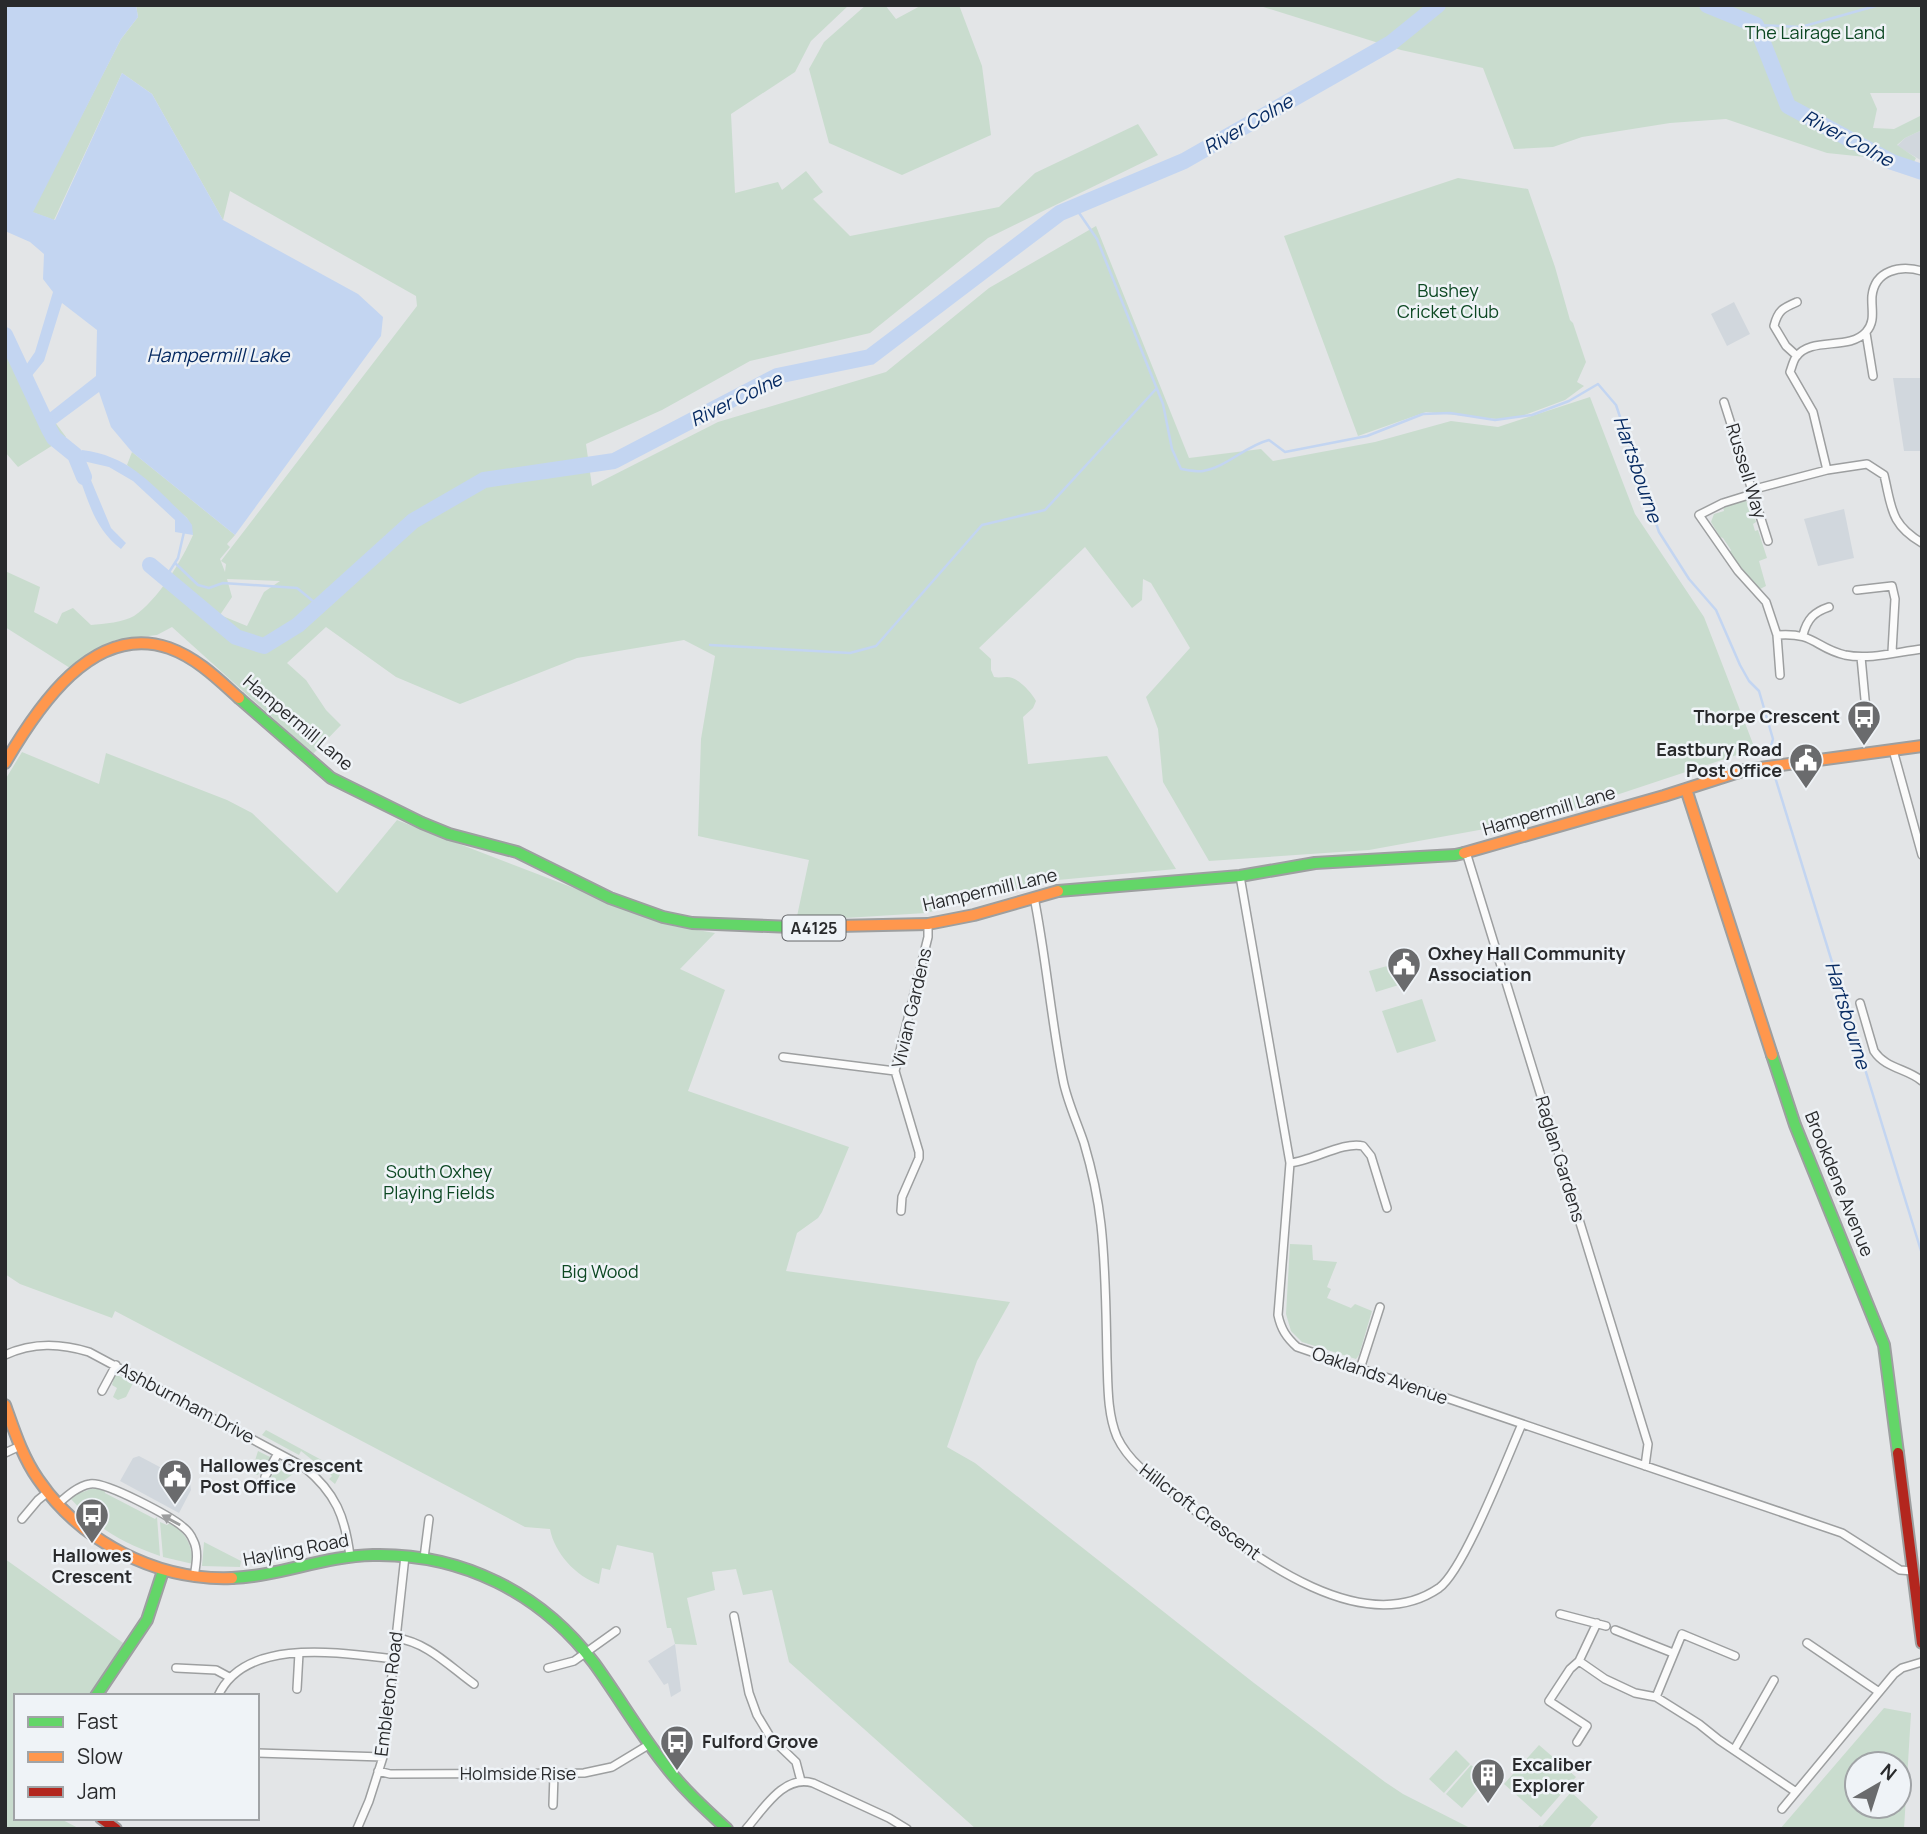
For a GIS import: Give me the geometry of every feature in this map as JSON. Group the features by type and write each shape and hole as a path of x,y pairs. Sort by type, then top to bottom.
{"main road":[{"name":"Hampermill Lane","path":"5,763 31,717 71,673 93,658 120,646 135,643 158,644 180,652 200,664 312,763 344,785 422,823 449,834 517,852 610,898 663,917 692,923 824,928 928,924 974,915 1034,897 1094,886 1240,876 1315,863 1410,859 1466,852 1764,766 1893,750"},
{"name":"A4125","path":"1893,750 1922,746"},
{"name":"Brookdene Avenue","path":"1686,789 1795,1125 1884,1345 1919,1600 1922,1643"},
{"name":"Hayling Road","path":"5,1405 20,1446 58,1504 102,1544 163,1571 220,1579 255,1578 328,1559 351,1556 405,1556 424,1558 478,1572 512,1589 555,1619 587,1652 650,1744 682,1784 727,1829"},
{"path":"97,1694 146,1620 163,1571"}],"street":[{"path":"1827,470 1813,412 1790,372 1797,356 1810,348 1857,340 1866,333 1873,318 1872,298 1878,280 1890,271 1911,268 1922,271"},
{"path":"1797,302 1777,313 1774,326 1797,356"},
{"path":"1866,333 1873,376"},
{"name":"Russell Way","path":"1724,402 1768,541"},
{"path":"1780,675 1777,635 1766,602 1738,571 1699,515 1752,492 1827,470 1867,464 1884,475 1895,521 1908,535 1922,542"},
{"path":"1857,590 1892,586 1895,598 1892,652"},
{"path":"1803,635 1812,615 1829,607"},
{"path":"1777,635 1803,635 1834,652 1861,657 1922,649"},
{"path":"1861,657 1868,731"},
{"path":"1893,750 1922,855"},
{"name":"Raglan Gardens","path":"1466,852 1648,1444 1645,1466"},
{"name":"Oaklands Avenue","path":"1240,876 1290,1163 1278,1315 1281,1328 1297,1347 1842,1533 1900,1570 1913,1571"},
{"name":"Hillcroft Crescent","path":"1034,897 1063,1083 1084,1144 1099,1209 1105,1268 1111,1410 1117,1437 1137,1464 1241,1546 1271,1565 1342,1598 1369,1604 1394,1604 1432,1591 1452,1574 1522,1424"},
{"name":"Vivian Gardens","path":"901,1211 902,1197 919,1158 919,1152 895,1071 928,937 928,924"},
{"path":"1860,1003 1878,1057 1891,1067 1922,1081"},
{"path":"783,1057 895,1071"},
{"path":"1290,1163 1360,1145 1367,1149 1371,1156 1387,1208"},
{"path":"1360,1369 1380,1307"},
{"name":"Ashburnham Drive","path":"5,1355 23,1346 45,1344 82,1350 116,1365 304,1467 329,1492 344,1520 351,1556"},
{"path":"102,1391 116,1365"},
{"path":"5,1453 20,1446"},
{"path":"265,1477 278,1453"},
{"path":"58,1504 78,1488 99,1483 176,1522 187,1530 195,1543 197,1559 194,1577"},
{"path":"22,1520 48,1492"},
{"path":"424,1558 429,1519"},
{"name":"Embleton Road","path":"357,1829 383,1757 405,1556"},
{"path":"1560,1614 1606,1626"},
{"path":"733,1616 749,1693 757,1715 771,1738 796,1762 801,1781"},
{"path":"1577,1742 1587,1726 1549,1701 1570,1669 1580,1661 1597,1623"},
{"path":"1615,1630 1672,1653"},
{"path":"548,1668 574,1661 615,1631"},
{"path":"1656,1698 1672,1653 1682,1634 1735,1656"},
{"path":"396,1638 425,1647 474,1684"},
{"path":"1807,1643 1879,1692"},
{"path":"298,1689 299,1653"},
{"path":"219,1694 229,1677 249,1664 263,1659 299,1653 394,1659"},
{"path":"1580,1661 1605,1679 1634,1693 1656,1698 1699,1724 1796,1792"},
{"path":"1782,1809 1879,1692 1902,1668 1922,1662"},
{"path":"176,1668 216,1670 229,1677"},
{"path":"1734,1750 1774,1680"},
{"name":"Holmside Rise","path":"378,1771 390,1774 554,1774 603,1771 650,1744"},
{"path":"259,1753 383,1757"},
{"path":"553,1805 554,1774"},
{"path":"746,1829 782,1788 801,1781 813,1783 907,1829"}],"shaded area":[{"path":"1922,130 1922,161 1897,146 1905,138"},
{"path":"1734,302 1750,334 1727,346 1711,314"},
{"path":"1893,378 1922,378 1922,451 1904,451"},
{"path":"1844,509 1854,558 1818,566 1804,519"},
{"path":"139,1456 190,1483 191,1490 179,1513 120,1481 133,1458"},
{"path":"675,1644 681,1691 671,1697 668,1683 664,1685 648,1661"}],"green space":[{"path":"136,5 849,5 811,41 795,72 731,114 735,193 778,182 782,190 806,171 823,192 813,199 850,236 999,207 1035,173 1138,124 1158,155 988,238 870,333 750,361 662,410 586,444 592,486 718,422 886,372 989,288 1096,226 1189,458 1261,449 1273,461 1375,442 1451,421 1498,427 1590,397 1635,514 1704,617 1755,749 1550,817 1369,850 1209,861 1163,782 1158,729 1146,697 1190,648 1151,583 1143,579 1142,600 1132,608 1085,547 979,648 991,659 994,677 1015,679 1028,689 1036,701 1023,717 1028,764 1107,756 1176,869 1047,881 926,913 796,921 809,860 698,836 701,739 715,656 684,640 577,658 460,704 396,677 326,627 287,663 306,680 326,710 341,725 313,754 172,627 157,635 115,640 70,668 5,627 5,571 40,587 34,612 57,624 62,613 73,608 91,625 125,620 143,609 168,579 193,535 187,518 127,465 132,452 235,535 227,544 230,547 220,559 225,572 226,564 221,561 417,306 416,296 230,191 223,220 152,94 122,73 54,220 32,212 121,39 138,17","holes":["227,579 280,581 264,592 247,626 220,615 232,597"]},
{"path":"866,5 885,5 896,19 922,5 959,5 982,66 991,135 902,175 829,143 809,69 824,42"},
{"name":"The Lairage Land","path":"1257,5 1922,5 1922,93 1870,93 1877,109 1873,128 1894,129 1922,115 1922,130 1897,145 1916,158 1914,162 1827,153 1726,119 1670,123 1582,137 1553,147 1514,149 1483,68 1401,50"},
{"name":"Bushey Cricket Club","path":"1458,178 1528,189 1586,362 1577,382 1584,386 1565,400 1519,417 1497,419 1426,412 1358,436 1284,236"},
{"path":"5,347 22,371 26,383 66,437 18,467 5,452"},
{"path":"1746,500 1749,509 1752,509 1756,522 1753,524 1755,531 1758,530 1767,558 1759,561 1766,586 1760,589 1748,580 1745,572 1742,573 1729,553 1731,550 1711,522 1714,514 1724,511 1723,506"},
{"name":"South Oxhey Playing Fields","path":"22,752 99,784 106,753 227,800 252,813 337,893 397,820 673,926 715,933 680,969 725,990 688,1091 849,1147 822,1212 797,1233 786,1271 1010,1302 977,1361 947,1447 975,1463 1254,1683 1385,1782 1472,1829 976,1829 789,1662 772,1590 743,1595 736,1569 712,1572 715,1590 687,1598 697,1645 675,1644 671,1628 667,1628 653,1553 617,1545 610,1570 602,1568 599,1584 590,1581 574,1570 561,1555 550,1529 525,1527 115,1311 112,1318 20,1284 5,1274 5,780"},
{"path":"1409,960 1415,980 1376,992 1369,971"},
{"path":"1422,999 1436,1041 1397,1053 1382,1011"},
{"path":"1290,1244 1312,1245 1313,1260 1337,1262 1327,1287 1331,1289 1327,1298 1351,1308 1355,1304 1372,1311 1356,1359 1302,1342 1291,1331 1286,1314"},
{"path":"115,1374 133,1383 126,1397 118,1400 113,1397 117,1388 112,1385"},
{"path":"266,1430 342,1471 335,1484 329,1479 332,1476 301,1451 299,1455 262,1435"},
{"path":"258,1451 272,1458 258,1475 253,1474 252,1470"},
{"path":"279,1463 297,1471 271,1490 269,1480"},
{"path":"91,1489 104,1489 105,1493 155,1519 157,1517 160,1556 111,1534 71,1499"},
{"path":"160,1522 167,1525 170,1523 184,1536 190,1546 193,1564 163,1557"},
{"path":"204,1542 241,1561 240,1567 202,1566"},
{"path":"5,1559 126,1645 93,1694 14,1694 14,1820 63,1820 80,1829 5,1829"},
{"path":"1884,1708 1911,1713 1909,1750 1848,1750"},
{"path":"1539,1745 1576,1777 1541,1817 1504,1784"},
{"path":"1456,1750 1470,1764 1444,1793 1429,1779"},
{"path":"1843,1756 1843,1820 1905,1820 1904,1829 1780,1829"},
{"path":"1471,1765 1487,1779 1462,1808 1446,1794"},
{"path":"1571,1792 1598,1817 1588,1829 1536,1829 1542,1826"}],"water":[{"name":"Hampermill Lake","path":"5,5 136,5 138,17 121,39 33,212 55,220 122,73 152,94 223,220 358,294 383,317 381,336 235,535 132,452 111,427 99,392 49,429 44,417 96,376 97,330 62,303 44,361 26,383 22,371 35,352 53,292 43,279 44,254 30,242 5,231"},
{"path":"82,450 114,459 140,474 187,518 192,525 193,535 175,532 175,520 133,481 109,467 83,461 111,528 126,543 121,549 98,523 77,471 72,465"}],"waterway":[{"name":"River Colne","path":"150,565 236,637 264,646 298,625 413,521 484,480 614,461 777,376 870,357 1060,213 1184,161 1391,43 1438,5"},
{"name":"River Colne","path":"1707,5 1756,25 1788,106 1892,162 1922,172"},
{"path":"1756,25 1801,27 1879,5"},
{"name":"Hartsbourne","path":"1075,207 1097,239 1163,404 1172,449 1181,469 1212,469 1269,440 1285,452 1367,436 1423,414 1450,413 1495,420 1532,415 1569,401 1598,384 1616,405 1659,532 1689,579 1716,610 1740,665 1749,681 1759,691 1773,739 1770,750"},
{"name":"River Colne","path":"5,335 54,438 75,455 84,477"},
{"path":"710,645 850,653 876,646 982,525 1045,510 1156,389"},
{"path":"166,577 178,558 184,532"},
{"path":"175,563 198,585 209,588 223,583 297,588 319,606"},
{"name":"Hartsbourne","path":"1775,777 1922,1254"}],"traffic: fast":[{"path":"239,698 331,778 422,823 449,834 517,852 610,898 663,917 692,923 792,927"},
{"path":"1058,891 1240,876 1315,863 1464,853"},
{"path":"1772,1055 1795,1125 1884,1345 1898,1453"},
{"path":"232,1578 373,1555 438,1561 497,1582 550,1616 573,1638 594,1663 671,1773 727,1829"},
{"path":"97,1694 147,1620 163,1571"}],"traffic: slow":[{"path":"5,763 33,718 70,675 92,658 116,647 141,643 179,652 215,676 239,698"},
{"path":"1464,853 1745,770 1922,746"},
{"path":"1686,789 1772,1055"},
{"path":"792,927 928,924 974,915 1058,891"},
{"path":"5,1405 32,1470 55,1501 75,1521 122,1553 148,1564 176,1573 232,1578"}],"traffic: jam":[{"path":"1898,1453 1922,1643"},
{"path":"104,1820 116,1829"}],"place":[{"name":"Thorpe Crescent","path":"1864,747"},
{"name":"Eastbury Road Post Office","path":"1806,790"},
{"name":"Oxhey Hall Community Association","path":"1404,994"},
{"name":"Hallowes Crescent Post Office","path":"175,1506"},
{"name":"Hallowes Crescent","path":"92,1545"},
{"name":"Fulford Grove","path":"677,1772"},
{"name":"Excaliber Explorer","path":"1488,1805"}],"park label":[{"name":"Big Wood","path":"600,1272"}]}
